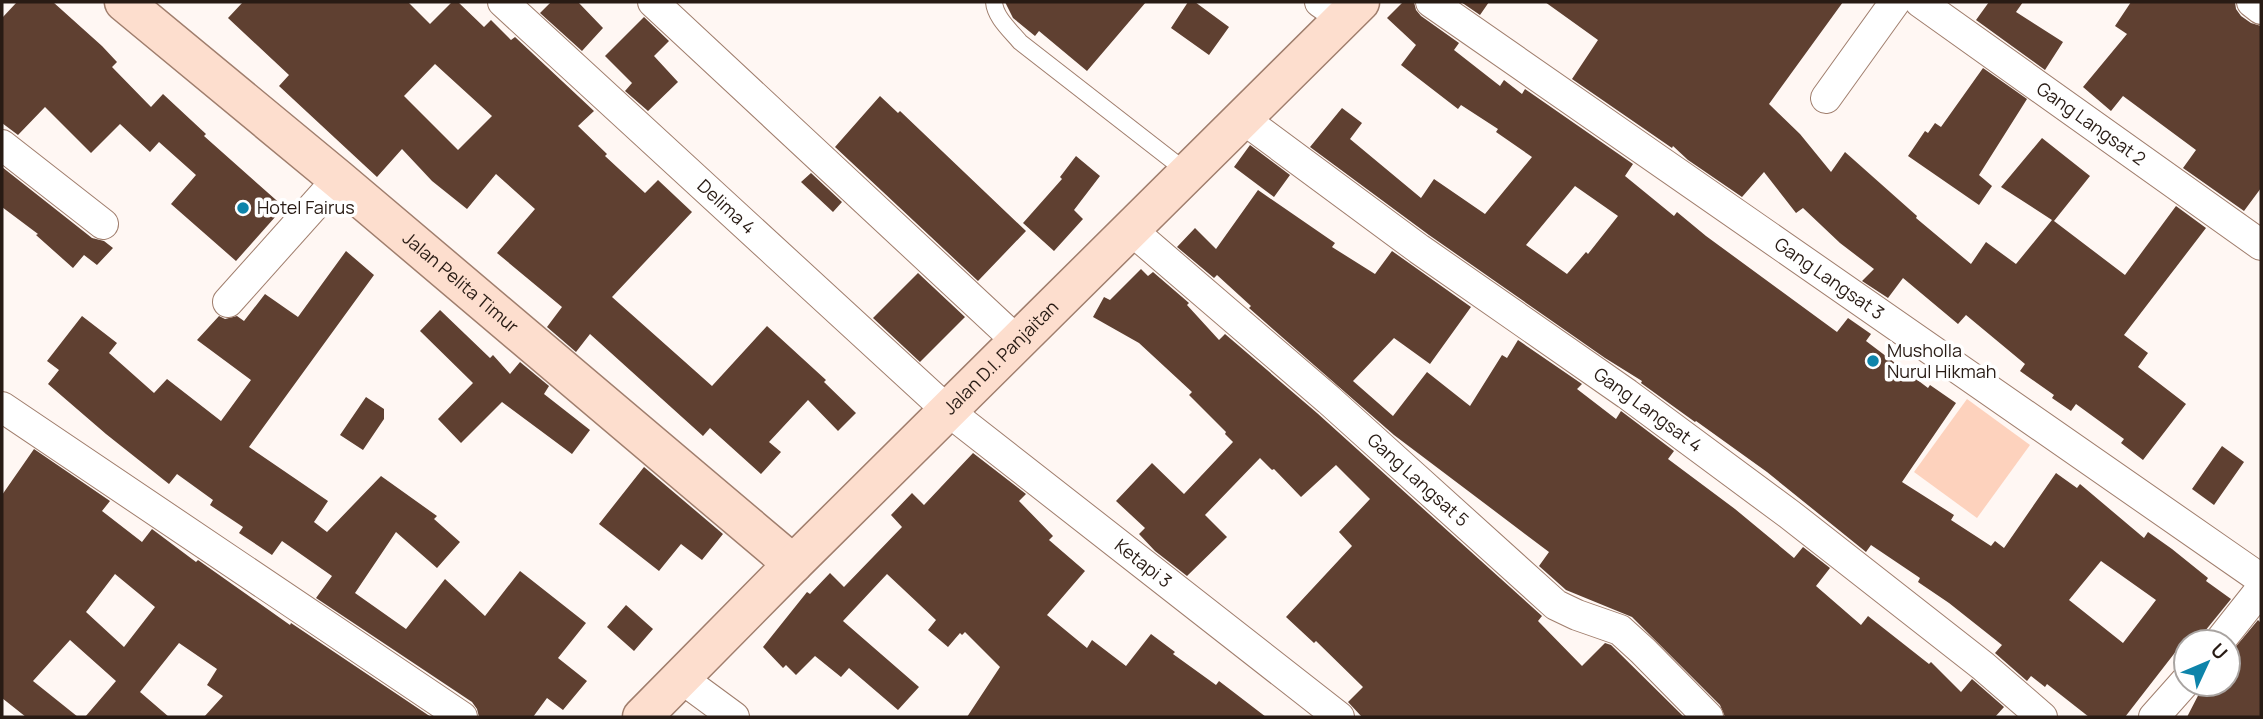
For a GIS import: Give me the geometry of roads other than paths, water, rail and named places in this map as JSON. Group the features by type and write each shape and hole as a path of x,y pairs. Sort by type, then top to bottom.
{"street":[{"name":"Jalan Pelita Timur","path":"124,2 338,179 793,564"},
{"name":"Delima 4","path":"503,2 948,411"},
{"path":"653,2 1017,341"},
{"name":"Gang Langsat 3","path":"1431,2 2261,579"},
{"path":"1826,98 1895,2"},
{"name":"Gang Langsat 2","path":"1920,2 2261,245"},
{"path":"2252,2 2261,9"},
{"name":"Jalan D.I. Panjaitan","path":"642,717 1242,118 1341,7"},
{"name":"Gang Langsat 4","path":"1242,118 1419,249 1627,394 1789,514 1983,666 2042,717"},
{"path":"2,145 103,224"},
{"path":"228,302 338,179"},
{"name":"Gang Langsat 5","path":"1130,229 1329,400 1556,605 1619,630 1637,644 1708,717"},
{"path":"2,407 462,717"},
{"name":"Ketapi 3","path":"948,411 1339,717"},
{"path":"2230,628 2261,589"},
{"path":"681,678 734,717"},
{"path":"2154,717 2172,697"}],"lane":[{"path":"994,2 1003,23 1020,42 1187,172"}],"place":[{"name":"Hotel Fairus","path":"243,208"},
{"name":"Musholla Nurul Hikmah","path":"1873,361"}]}
